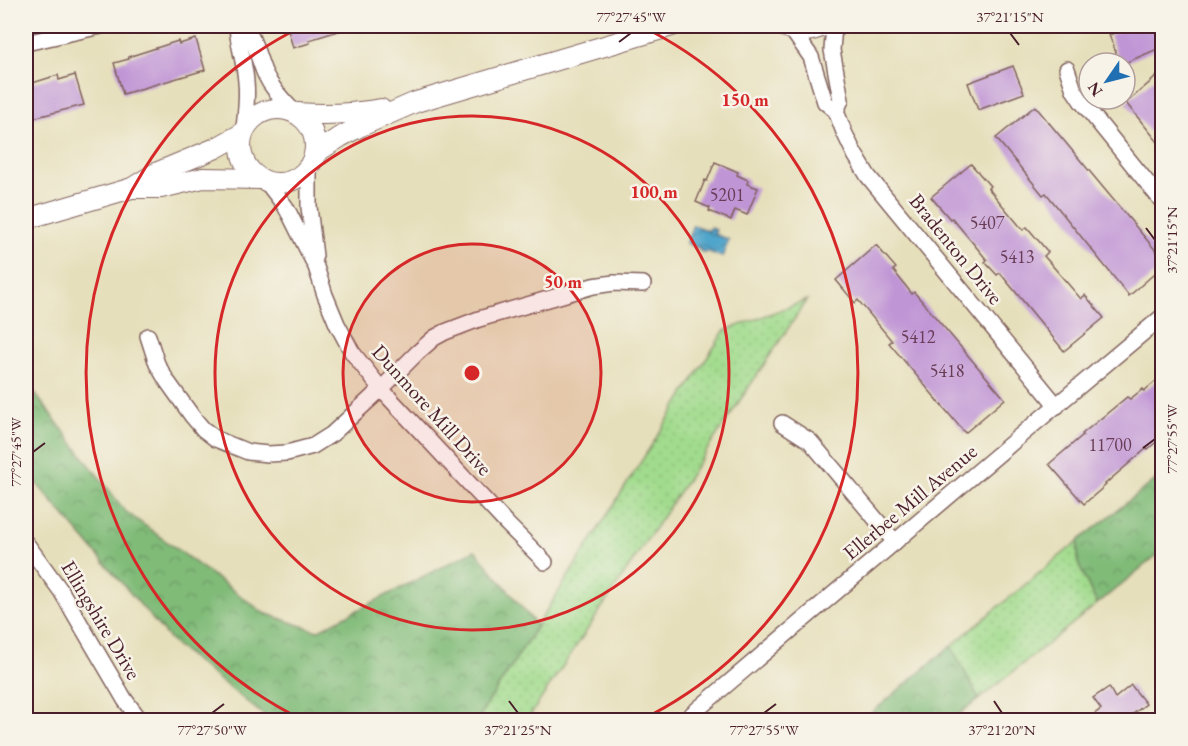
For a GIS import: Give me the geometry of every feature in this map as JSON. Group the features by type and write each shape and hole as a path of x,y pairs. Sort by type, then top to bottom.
{"street":[{"path":"26,43 100,26"},
{"path":"237,26 246,82 242,154 252,172 263,180"},
{"path":"245,26 251,35 273,89 307,122 312,131 315,152 310,164"},
{"path":"26,219 132,188 156,173 206,152 243,132 250,121 258,114 268,110 279,108 296,113 324,115 357,113 416,102 672,26"},
{"path":"788,28 802,32 824,26"},
{"name":"Bradenton Drive","path":"834,26 832,50 841,100 836,111"},
{"name":"Bradenton Drive","path":"788,28 812,57 825,102 836,111 844,132 868,176 1057,406"},
{"path":"1067,69 1074,90 1082,102 1162,201"},
{"path":"132,188 160,188 203,178 285,182 303,173 320,150 340,137 416,102"},
{"name":"Dunmore Mill Drive","path":"310,164 309,207 316,267"},
{"name":"Dunmore Mill Drive","path":"263,180 285,206 316,267 337,324 352,352 381,389 545,562"},
{"path":"148,336 162,374 192,416 216,440 248,452 287,453 313,446 332,434 417,353 434,338 445,332 593,286 614,283 643,284"},
{"name":"Ellerbee Mill Avenue","path":"685,720 1162,317"},
{"path":"782,423 810,441 895,542"},
{"name":"Ellingshire Drive","path":"26,543 61,591 117,686 140,720"}],"green space":[{"path":"807,300 527,720 477,720 724,331"},
{"path":"26,382 125,511 264,613 317,631 475,550 537,626 477,720 270,720 173,643 26,471"},
{"path":"1162,475 1162,551 1097,604 1078,563 1078,541"},
{"path":"1078,541 1078,563 1097,604 979,699 951,646"},
{"path":"951,646 979,699 952,720 863,720"}],"water":[{"path":"693,225 709,231 710,227 716,230 714,234 729,240 722,257 707,251 706,253 700,251 701,249 686,243"}],"building":[{"path":"287,26 344,26 345,29 309,40 310,43 293,48"},
{"path":"1132,26 1159,26 1162,34 1162,47 1137,58 1137,51 1115,51 1109,35"},
{"path":"196,39 205,70 123,94 114,63 178,41 179,44"},
{"path":"1013,66 1024,93 978,110 968,83"},
{"path":"1162,72 1162,147 1133,111 1137,111 1137,94"},
{"path":"58,75 59,80 75,75 84,105 26,118 26,85"},
{"path":"1035,106 1162,258 1162,267 1129,296 1046,193 1043,195 996,138"},
{"path":"715,162 738,172 737,175 748,180 747,184 758,188 747,215 735,210 731,220 709,211 710,208 696,202"},
{"path":"971,164 1023,230 1027,227 1048,252 1044,256 1081,299 1085,295 1104,318 1064,351 1000,273 997,275 985,262 987,260 931,197"},
{"path":"876,245 896,268 893,270 912,294 914,292 1005,399 965,433 889,343 892,341 858,300 855,303 836,280"},
{"path":"1162,376 1162,437 1084,504 1049,464 1127,397 1130,399 1143,389 1144,391"},
{"path":"1131,685 1146,704 1125,720 1086,720 1101,709 1093,698 1109,687 1115,698"}]}
